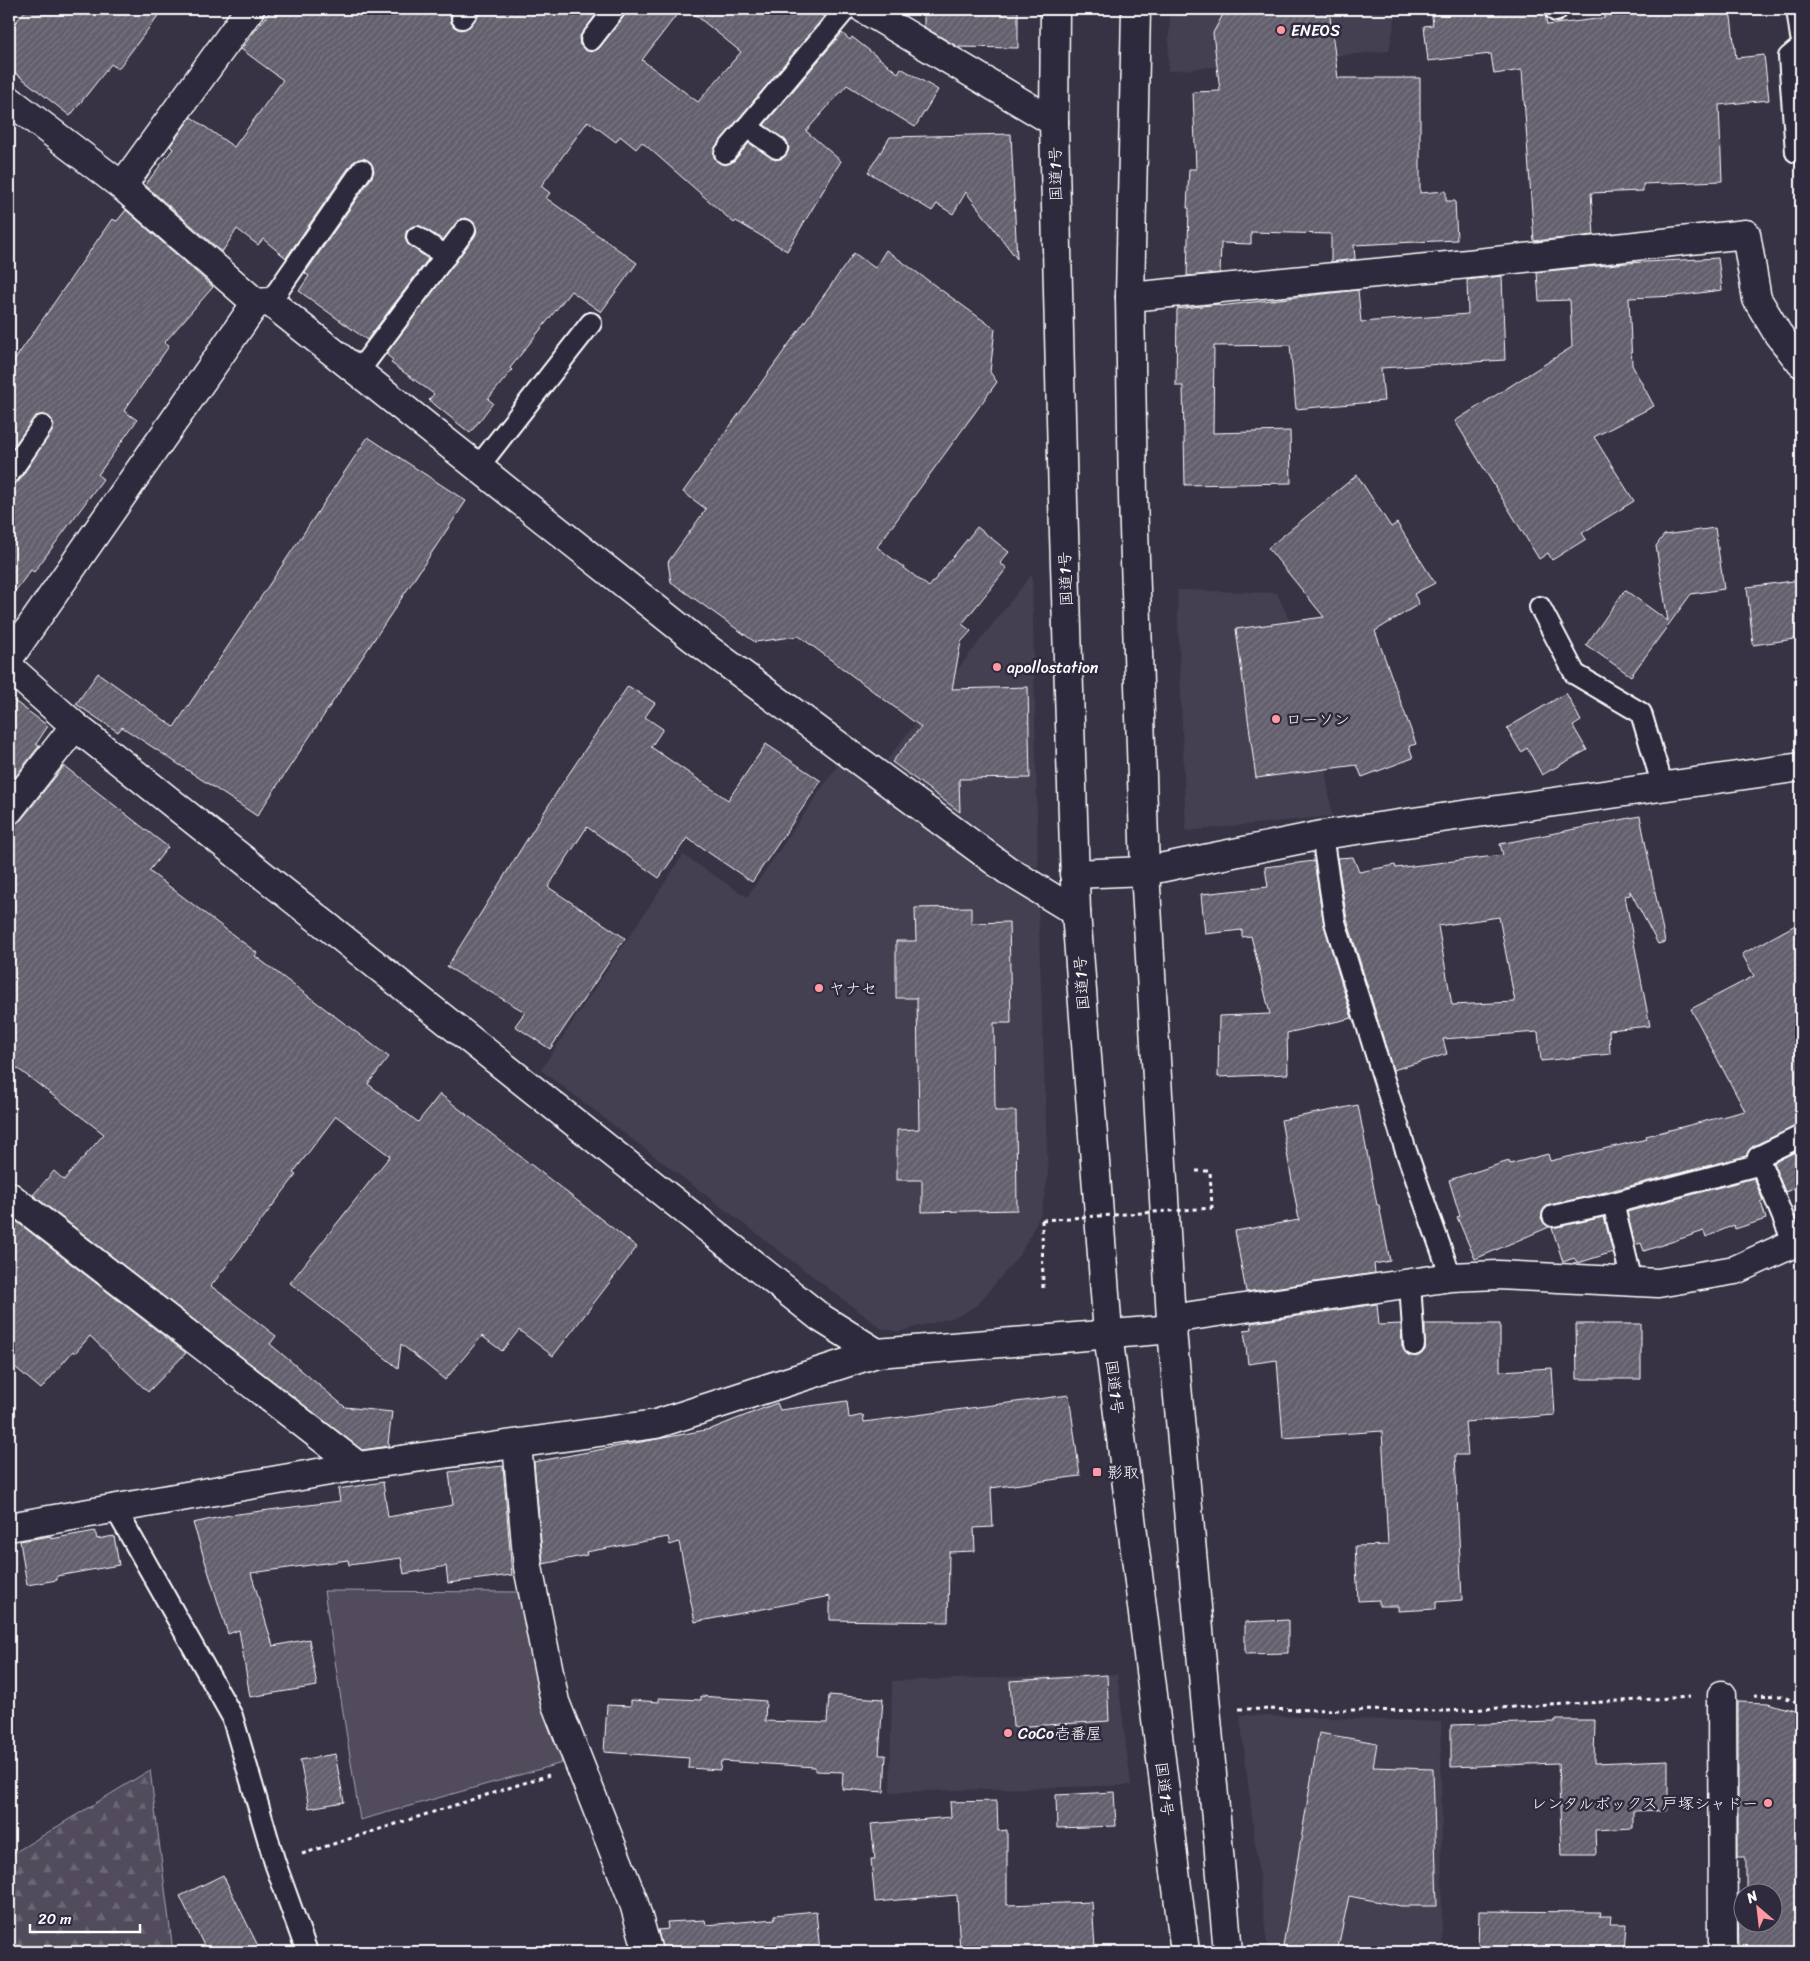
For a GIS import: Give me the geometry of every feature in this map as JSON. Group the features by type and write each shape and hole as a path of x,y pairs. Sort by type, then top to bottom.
{"main road":[{"path":"122,186 250,9"},
{"path":"864,9 1054,122"},
{"name":"国道1号","path":"1055,9 1054,122 1076,912 1108,1333 1186,1952"},
{"path":"1136,9 1130,297 1133,497 1145,872 1172,1324 1228,1952"},
{"path":"9,100 122,186 263,302 358,372 701,644 1007,870 1076,912"},
{"path":"1130,297 1746,234 1757,299 1778,334 1801,363"},
{"path":"9,658 263,302"},
{"path":"9,667 75,726 821,1318 876,1354"},
{"path":"9,810 75,726"},
{"path":"1074,874 1145,872 1322,834 1801,767"},
{"path":"9,1196 358,1466"},
{"path":"9,1527 358,1466 656,1424 798,1377 876,1354 1108,1333 1172,1324 1410,1282 1451,1277 1498,1276 1658,1283 1735,1270 1798,1242"},
{"path":"517,1444 530,1577 555,1702 633,1900 648,1952"},
{"path":"1722,1695 1724,1952"}],"lane":[{"path":"591,40 615,9"},
{"path":"725,153 846,9"},
{"path":"1797,9 1801,37"},
{"path":"1796,152 1789,57 1801,47"},
{"path":"747,126 777,148"},
{"path":"263,302 362,170"},
{"path":"358,372 465,230"},
{"path":"417,237 446,256"},
{"path":"478,467 591,323"},
{"path":"9,474 42,426"},
{"path":"1540,608 1575,674 1641,713 1663,787"},
{"path":"1322,834 1335,922 1405,1148 1451,1277"},
{"path":"1798,1242 1758,1157 1801,1136"},
{"path":"1553,1216 1613,1204 1761,1164"},
{"path":"1613,1204 1632,1282"},
{"path":"1410,1282 1414,1344"},
{"path":"115,1508 232,1716 276,1863 306,1952"}],"path":[{"path":"1043,1291 1042,1220 1212,1208 1210,1171 1195,1171 1196,1181"},
{"path":"1206,1709 1446,1711 1722,1695 1781,1696 1801,1704"},
{"path":"276,1863 579,1766"}],"shaded area":[{"name":"ENEOS","path":"1170,9 1397,9 1389,51 1168,71"},
{"name":"apollostation","path":"1032,574 1038,867 1029,867 887,760"},
{"path":"1177,590 1277,593 1310,667 1332,816 1186,831"},
{"name":"ヤナセ","path":"840,762 1038,905 1048,1177 1041,1213 1021,1253 978,1304 961,1315 898,1332 881,1328 541,1070 683,855 747,897"},
{"name":"CoCo壱番屋","path":"1117,1674 1131,1785 890,1792 892,1681"},
{"path":"1240,1715 1441,1722 1442,1952 1268,1952"}],"green space":[{"path":"324,1591 518,1592 562,1763 360,1820"},
{"path":"150,1770 173,1952 9,1952 9,1856"}],"building":[{"path":"27,9 163,9 118,69 111,64 70,116 9,68 9,30"},
{"path":"272,9 454,9 450,16 451,22 454,27 461,30 471,25 481,9 600,9 579,38 580,45 590,52 600,47 624,16 627,9 681,9 642,60 698,102 741,52 688,9 813,9 824,17 716,146 714,157 723,165 734,161 749,143 775,160 786,155 789,149 788,143 764,125 842,33 850,40 852,37 898,73 901,68 938,90 915,127 847,85 806,131 841,161 787,251 736,221 734,223 642,142 636,149 620,136 616,142 588,121 541,186 550,193 546,198 637,263 601,312 571,291 510,368 512,370 488,399 493,403 470,433 429,400 434,394 391,363 393,360 386,354 474,237 477,231 472,221 466,218 460,219 443,240 418,225 407,230 405,237 407,243 428,259 367,340 299,291 309,276 305,273 372,177 374,171 369,161 363,158 352,163 286,258 263,239 258,245 237,229 222,252 145,185 173,149 170,146 191,117 234,147 283,80 241,49"},
{"path":"924,9 1018,9 1018,48 958,47 924,27"},
{"path":"1226,9 1329,9 1338,78 1420,78 1420,193 1446,191 1446,201 1455,201 1457,240 1354,245 1355,259 1331,262 1331,234 1251,232 1251,244 1221,243 1220,273 1187,276 1189,169 1196,169 1193,92 1220,91 1213,33"},
{"path":"1431,9 1544,9 1547,25 1605,18 1604,9 1730,9 1736,58 1764,55 1769,100 1719,105 1722,181 1643,184 1643,191 1591,193 1594,235 1534,241 1522,70 1494,74 1491,54 1428,61 1424,26 1433,25"},
{"path":"1011,134 1017,259 966,192 953,214 937,204 932,211 868,172 890,137"},
{"path":"126,210 213,287 164,343 169,346 124,411 137,420 98,475 103,479 34,572 31,570 9,599 9,486 19,481 54,426 48,416 36,416 9,453 9,368 112,219 117,221"},
{"path":"886,250 995,329 990,372 997,382 877,547 929,587 977,527 1009,552 1000,563 1007,568 962,624 971,631 961,642 952,689 1028,687 1030,778 959,779 960,812 892,762 921,727 799,636 755,642 671,582 668,562 706,509 683,492 854,253 875,268"},
{"path":"1718,258 1722,290 1676,296 1629,298 1632,365 1654,406 1594,437 1634,501 1582,533 1586,539 1552,560 1548,553 1539,559 1455,421 1572,347 1570,300 1539,301 1537,272 1627,263"},
{"path":"1502,276 1505,360 1381,368 1384,401 1296,409 1290,345 1214,346 1213,433 1290,431 1291,483 1185,485 1183,386 1176,386 1177,309 1358,290 1361,322 1468,314 1467,280"},
{"path":"368,437 466,501 257,816 122,727 118,732 76,704 98,673 174,727"},
{"path":"1357,475 1391,527 1397,523 1435,583 1414,594 1419,604 1375,631 1416,744 1409,746 1413,758 1362,777 1357,765 1256,778 1236,629 1324,617 1268,548"},
{"path":"1715,528 1724,589 1691,594 1631,676 1586,645 1625,590 1668,621 1656,546 1664,535"},
{"path":"1801,580 1801,638 1753,645 1747,587"},
{"path":"628,686 655,703 645,717 663,729 651,747 728,800 766,744 821,781 752,882 687,838 659,878 587,827 548,887 625,938 550,1049 515,1026 525,1012 447,967 560,787"},
{"path":"1566,693 1581,721 1573,726 1587,750 1542,775 1527,748 1521,752 1507,728"},
{"path":"9,697 48,726 36,744 39,746 9,785"},
{"path":"64,766 168,847 149,871 257,953 255,956 389,1057 368,1084 418,1122 440,1094 637,1247 553,1356 519,1330 502,1351 482,1336 445,1380 401,1344 398,1368 290,1283 390,1156 336,1116 293,1173 296,1175 211,1286 276,1336 270,1344 345,1407 392,1412 388,1443 390,1446 362,1450 33,1195 54,1171 64,1180 104,1134 9,1062 9,825 21,820"},
{"path":"1640,816 1665,942 1658,944 1630,891 1630,895 1625,896 1650,1026 1609,1030 1610,1054 1541,1061 1538,1032 1443,1039 1447,1054 1393,1070 1347,919 1337,858 1353,857 1359,872 1395,865 1396,868 1503,855 1500,844","holes":["1499,917 1515,1002 1452,1005 1438,926"]},
{"path":"1314,861 1324,925 1352,1018 1287,1033 1288,1074 1218,1077 1219,1016 1270,1014 1251,936 1242,937 1242,930 1205,934 1201,894 1268,887 1265,867"},
{"path":"971,907 971,923 1009,922 1011,1023 994,1023 995,1111 1016,1111 1017,1210 922,1212 922,1180 897,1180 897,1130 919,1129 917,998 896,998 896,941 916,941 915,908"},
{"path":"1801,922 1801,1124 1753,1146 1746,1156 1550,1205 1545,1208 1541,1218 1549,1227 1475,1259 1457,1217 1460,1216 1449,1180 1509,1161 1510,1164 1548,1154 1550,1161 1647,1139 1646,1136 1745,1111 1691,1009 1754,976 1742,954"},
{"path":"1358,1105 1390,1261 1374,1264 1375,1273 1246,1292 1235,1231 1299,1220 1281,1120"},
{"path":"1801,1149 1801,1186 1785,1192 1773,1163"},
{"path":"1754,1178 1763,1201 1761,1202 1766,1219 1735,1229 1734,1225 1706,1237 1704,1231 1644,1251 1641,1243 1635,1245 1627,1212"},
{"path":"1604,1217 1613,1252 1578,1263 1574,1258 1563,1262 1552,1228"},
{"path":"12,1218 186,1353 148,1392 90,1336 75,1353 73,1351 41,1389 9,1362 9,1221"},
{"path":"1377,1304 1379,1325 1401,1324 1402,1346 1409,1356 1420,1355 1425,1350 1425,1324 1500,1324 1500,1371 1552,1368 1555,1415 1465,1422 1468,1455 1455,1455 1462,1600 1436,1602 1436,1609 1398,1611 1398,1606 1379,1606 1379,1600 1358,1601 1355,1546 1388,1545 1382,1431 1283,1438 1277,1360 1248,1364 1244,1330 1252,1329 1251,1323"},
{"path":"1576,1324 1641,1324 1641,1379 1577,1379"},
{"path":"1069,1395 1080,1476 991,1488 993,1527 974,1528 975,1551 949,1552 948,1622 830,1620 830,1596 695,1622 679,1542 670,1545 668,1537 586,1552 587,1555 543,1564 534,1462 711,1429 777,1403 780,1410 847,1401 849,1418 863,1415 864,1422"},
{"path":"503,1466 512,1575 448,1583 446,1566 404,1574 401,1558 349,1565 348,1560 251,1573 273,1646 309,1639 317,1686 250,1697 239,1630 228,1634 193,1523 230,1515 340,1501 338,1489 383,1482 388,1517 453,1505 449,1472"},
{"path":"95,1531 97,1539 114,1536 119,1565 57,1576 57,1580 27,1585 20,1541 51,1536 51,1539"},
{"path":"1288,1620 1288,1653 1245,1654 1245,1622"},
{"path":"1107,1675 1109,1721 1013,1727 1010,1681"},
{"path":"829,1695 883,1699 879,1755 886,1755 884,1792 842,1789 843,1772 815,1771 815,1767 721,1761 720,1770 688,1768 689,1758 604,1752 607,1705 631,1706 631,1700 659,1702 659,1698 701,1700 701,1696 766,1701 765,1721 827,1723"},
{"name":"レンタルボックス 戸塚シャドー","path":"1738,1702 1769,1703 1801,1713 1801,1952 1739,1952 1739,1934 1782,1934 1782,1884 1746,1884 1746,1857 1738,1857"},
{"path":"1555,1720 1595,1720 1594,1763 1668,1760 1668,1810 1633,1811 1633,1828 1595,1830 1596,1855 1562,1855 1558,1763 1451,1767 1451,1725 1555,1722"},
{"path":"1319,1733 1377,1743 1373,1767 1433,1769 1437,1906 1401,1906 1349,1896 1337,1952 1283,1946"},
{"path":"335,1754 344,1802 309,1808 300,1760"},
{"path":"1114,1792 1116,1826 1057,1828 1056,1795"},
{"path":"997,1801 998,1831 1007,1830 1007,1905 1092,1902 1095,1948 960,1952 957,1895 875,1902 871,1859 875,1859 871,1824 951,1817 950,1802"},
{"path":"223,1875 261,1952 207,1952 180,1896"},
{"path":"816,1911 820,1952 663,1952 658,1930 668,1929 667,1922 705,1920 706,1925 775,1919 774,1915"},
{"path":"1479,1911 1600,1912 1599,1916 1611,1916 1610,1924 1626,1924 1624,1952 1478,1952"}],"place":[{"name":"ENEOS","path":"1281,30"},
{"name":"apollostation","path":"997,667"},
{"name":"ローソン","path":"1276,719"},
{"name":"ヤナセ","path":"819,988"},
{"name":"影取","path":"1097,1472"},
{"name":"CoCo壱番屋","path":"1008,1733"},
{"name":"レンタルボックス 戸塚シャドー","path":"1768,1803"}]}
